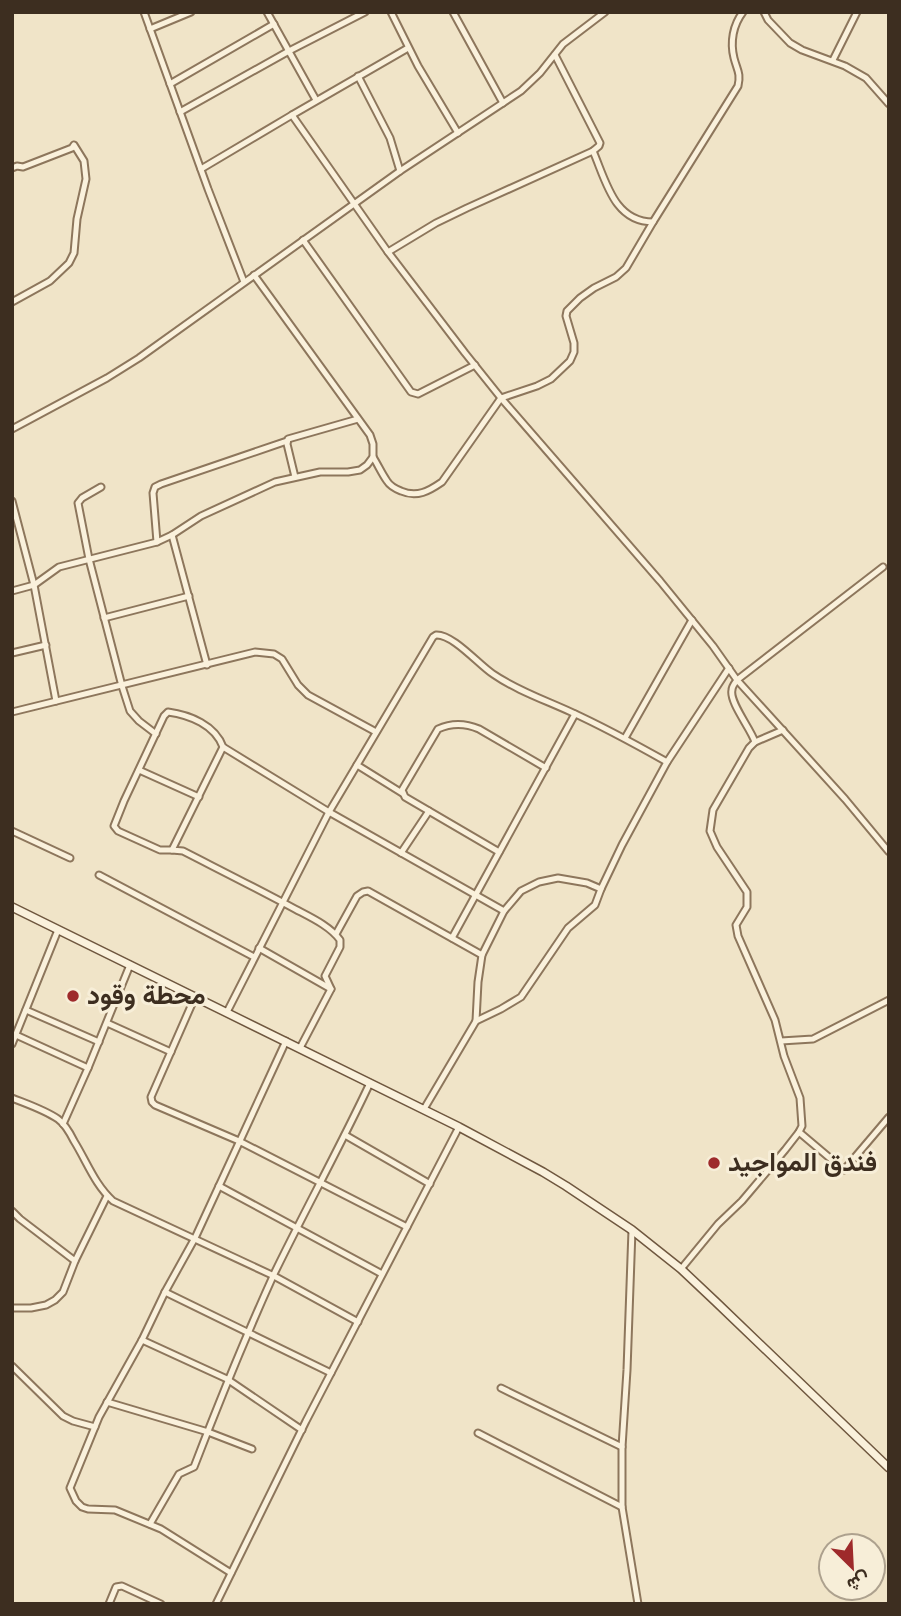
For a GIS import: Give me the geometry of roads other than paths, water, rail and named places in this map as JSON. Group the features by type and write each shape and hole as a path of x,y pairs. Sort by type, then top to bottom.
{"street":[{"path":"144,12 244,282"},
{"path":"150,29 191,12"},
{"path":"267,12 316,100"},
{"path":"180,112 365,12"},
{"path":"391,12 408,48 458,133"},
{"path":"453,12 503,103"},
{"path":"254,275 373,441 373,457 387,482 405,493 417,495 430,490 442,482 501,398 551,379 570,361 574,343 567,311 580,298 626,268 738,86 740,76 732,39 737,19 743,12"},
{"path":"764,12 790,43 866,78 889,104"},
{"path":"833,61 857,12"},
{"path":"12,429 139,358 400,170 503,103 531,83 563,44 601,13"},
{"path":"170,84 274,24"},
{"path":"201,169 408,48"},
{"path":"388,252 436,223 599,146 600,143 555,55"},
{"path":"358,76 386,129 400,170"},
{"path":"292,115 388,252 501,398 632,547 737,680 845,799 889,852"},
{"path":"12,168 23,167 74,145 84,161 86,179 77,219 74,253 69,263 50,281 12,302"},
{"path":"593,151 618,208 628,216 644,222 653,222"},
{"path":"303,240 411,392 418,394 475,365"},
{"path":"157,542 153,493 155,487 358,419"},
{"path":"287,441 295,477"},
{"path":"12,591 34,584 59,567 157,542 201,516 275,482 320,472 360,470 367,466 373,457"},
{"path":"101,487 78,503 89,559 130,711 156,734"},
{"path":"12,501 34,584 56,701"},
{"path":"172,535 207,665"},
{"path":"755,743 731,695 737,680 883,567"},
{"path":"104,618 189,596"},
{"path":"625,738 692,620"},
{"path":"227,1012 329,813 433,637 441,634 492,674 625,738 667,762"},
{"path":"12,653 46,645"},
{"path":"12,712 255,652 274,654 282,659 308,695 376,732"},
{"path":"476,1021 520,996 568,928 594,905 622,845 667,762 729,668"},
{"path":"331,989 325,976 340,947 341,940 336,934 283,902 183,851 160,850 114,828 163,716 168,712 192,718 212,729 223,747 329,813 504,911"},
{"path":"452,938 575,714"},
{"path":"402,793 438,729 452,724 479,729 546,768"},
{"path":"681,1269 799,1132 802,1121 800,1098 775,1020 738,936 736,925 747,906 747,892 710,834 713,810 749,748 783,730"},
{"path":"172,850 223,747"},
{"path":"356,765 499,852"},
{"path":"139,770 199,797"},
{"path":"401,853 429,811"},
{"path":"12,831 70,858"},
{"path":"99,875 254,957"},
{"path":"424,1109 476,1021 482,955 504,911 521,891 539,882 558,878 587,883 601,889"},
{"path":"336,934 357,896 368,891 482,955"},
{"path":"12,907 424,1109 543,1172 632,1230 681,1269 889,1468"},
{"path":"12,1044 58,930"},
{"path":"259,948 331,989"},
{"path":"63,1125 130,965"},
{"path":"300,1048 331,989"},
{"path":"195,997 151,1097 152,1102 321,1182 407,1227"},
{"path":"780,1041 813,1039 889,1000"},
{"path":"26,1010 99,1042"},
{"path":"107,1023 171,1052"},
{"path":"16,1035 88,1068"},
{"path":"231,1573 150,1524 115,1510 82,1507 76,1502 70,1488 107,1402 195,1238 286,1041"},
{"path":"150,1524 179,1475 194,1467 227,1379 274,1276 370,1083"},
{"path":"12,1098 58,1119 86,1161 96,1183 107,1196 122,1206 274,1276 358,1322"},
{"path":"799,1132 844,1170 889,1117"},
{"path":"216,1604 331,1373 459,1127"},
{"path":"345,1135 430,1184"},
{"path":"219,1186 382,1274"},
{"path":"12,1302 15,1308 31,1308 46,1305 63,1292 107,1196"},
{"path":"12,1211 75,1261"},
{"path":"632,1230 622,1447 622,1507 638,1604"},
{"path":"165,1292 331,1373"},
{"path":"142,1340 227,1379 302,1430"},
{"path":"12,1366 63,1416 95,1427"},
{"path":"501,1388 622,1447"},
{"path":"107,1402 208,1432 252,1449"},
{"path":"478,1433 622,1507"},
{"path":"109,1604 116,1587 122,1586 161,1604"}],"place":[{"name":"محطة وقود","path":"73,996"},
{"name":"فندق المواجيد","path":"714,1163"}]}
